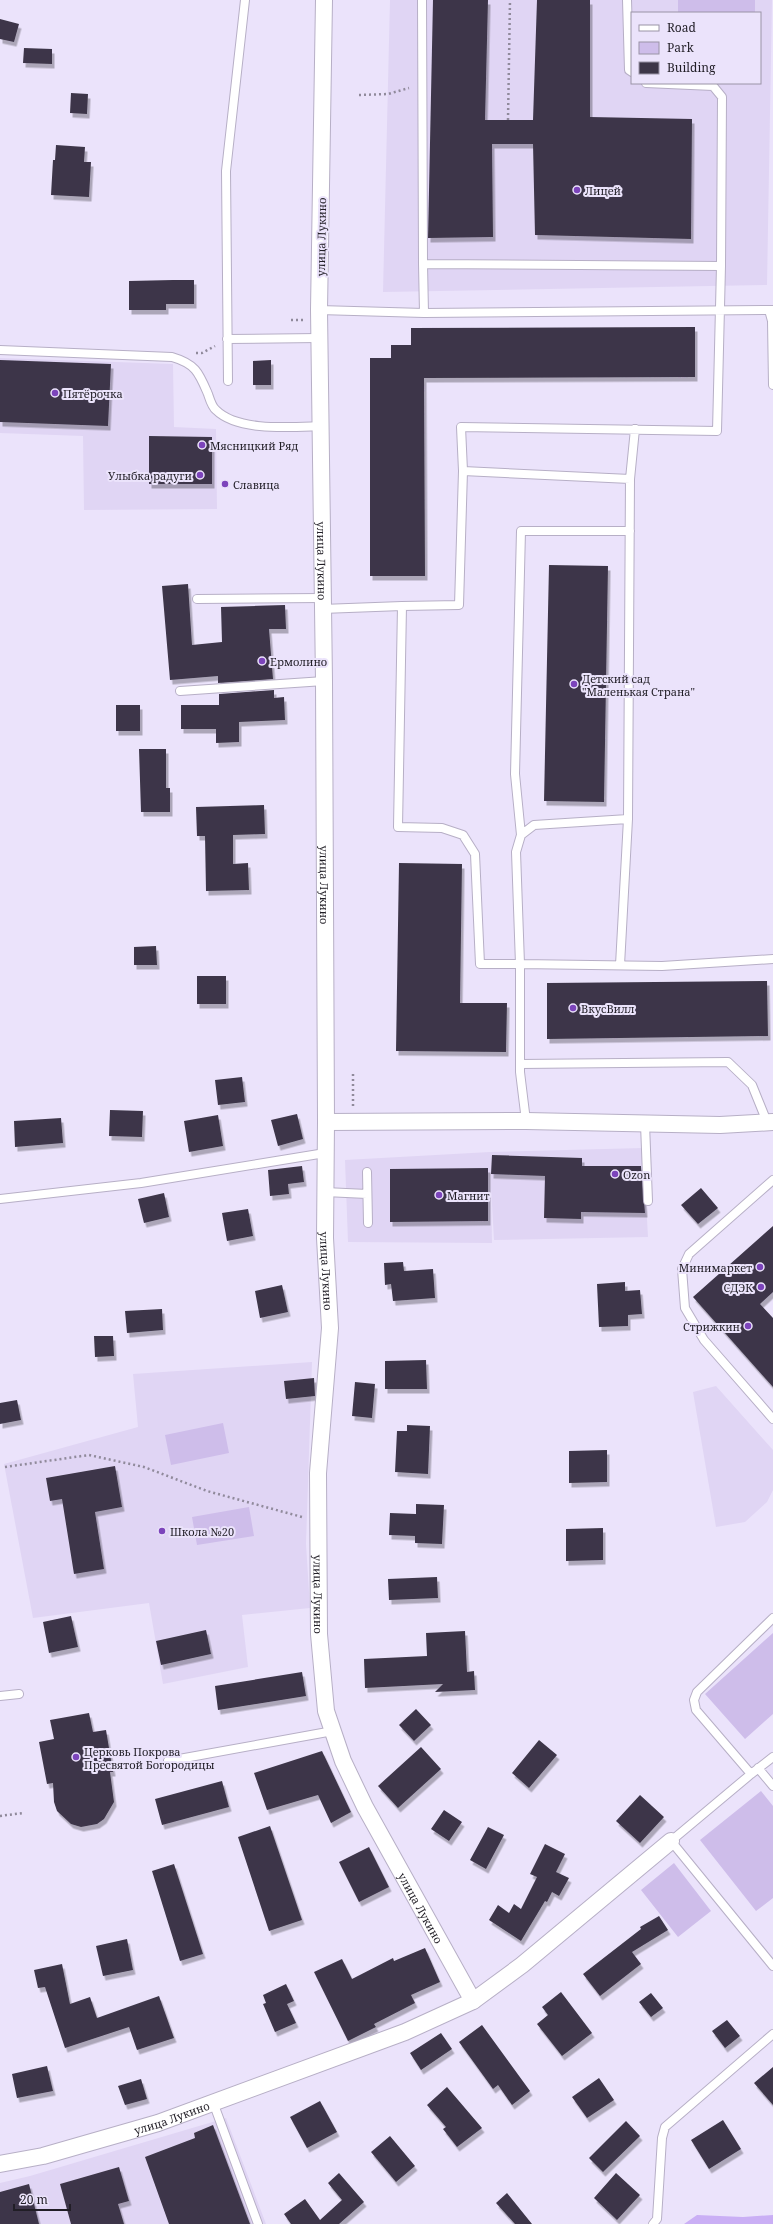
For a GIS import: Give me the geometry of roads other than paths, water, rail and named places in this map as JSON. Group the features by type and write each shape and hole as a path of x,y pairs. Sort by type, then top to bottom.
{"street":[{"name":"улица Лукино","path":"324,0 319,310 324,681 326,1122 324,1192 330,1328 318,1473 317,1522 320,1634 326,1711 343,1761 365,1807 473,2001"},
{"path":"326,1122 526,1121 720,1126 770,1122"},
{"name":"улица Лукино","path":"0,2164 51,2154 158,2123 405,2032 473,2001 522,1965 671,1841"}],"lane":[{"path":"228,381 226,171 245,0"},
{"path":"422,0 424,313"},
{"path":"627,0 629,70 631,71"},
{"path":"197,599 402,606 459,605 463,471 461,427 717,431 721,266 722,97 712,86 668,84"},
{"path":"423,264 721,266"},
{"path":"319,310 424,313 771,310 773,385"},
{"path":"227,339 320,338"},
{"path":"0,350 172,357 186,361 197,370 215,410 224,416 253,425 280,427 320,426"},
{"path":"620,965 628,819 630,479 634,429"},
{"path":"463,471 630,479"},
{"path":"526,1121 520,1064 520,964 516,852 521,834 515,774 521,531 630,531"},
{"path":"402,606 398,827 442,828 463,835 475,854 480,964 662,966 773,959"},
{"path":"180,692 324,681"},
{"path":"521,834 534,825 628,819"},
{"path":"520,1064 728,1062 752,1085 770,1122"},
{"path":"645,1124 648,1201"},
{"path":"0,1199 141,1183 326,1153"},
{"path":"367,1172 368,1223"},
{"path":"773,1180 689,1254 682,1269 686,1308 704,1340 773,1419"},
{"path":"324,1192 367,1194"},
{"path":"751,1774 696,1710 694,1700 697,1692 773,1618"},
{"path":"0,1696 19,1694"},
{"path":"168,1761 333,1731"},
{"path":"773,1757 671,1841 773,1966"},
{"path":"758,1768 773,1786"},
{"path":"653,2224 657,2219 662,2138 665,2127 672,2118 773,2034"},
{"path":"213,2102 258,2224"}],"place":[{"name":"Лицей","path":"577,190"},
{"name":"Пятёрочка","path":"55,393"},
{"name":"Мясницкий Ряд","path":"202,445"},
{"name":"Улыбка радуги","path":"200,475"},
{"name":"Славица","path":"225,484"},
{"name":"Ермолино","path":"262,661"},
{"name":"Детский сад \"Маленькая Страна\"","path":"574,684"},
{"name":"ВкусВилл","path":"573,1008"},
{"name":"Ozon","path":"615,1174"},
{"name":"Магнит","path":"439,1195"},
{"name":"Минимаркет","path":"760,1267"},
{"name":"СДЭК","path":"761,1287"},
{"name":"Стрижкин","path":"748,1326"},
{"name":"Школа №20","path":"162,1531"},
{"name":"Церковь Покрова Пресвятой Богородицы","path":"76,1757"}]}
